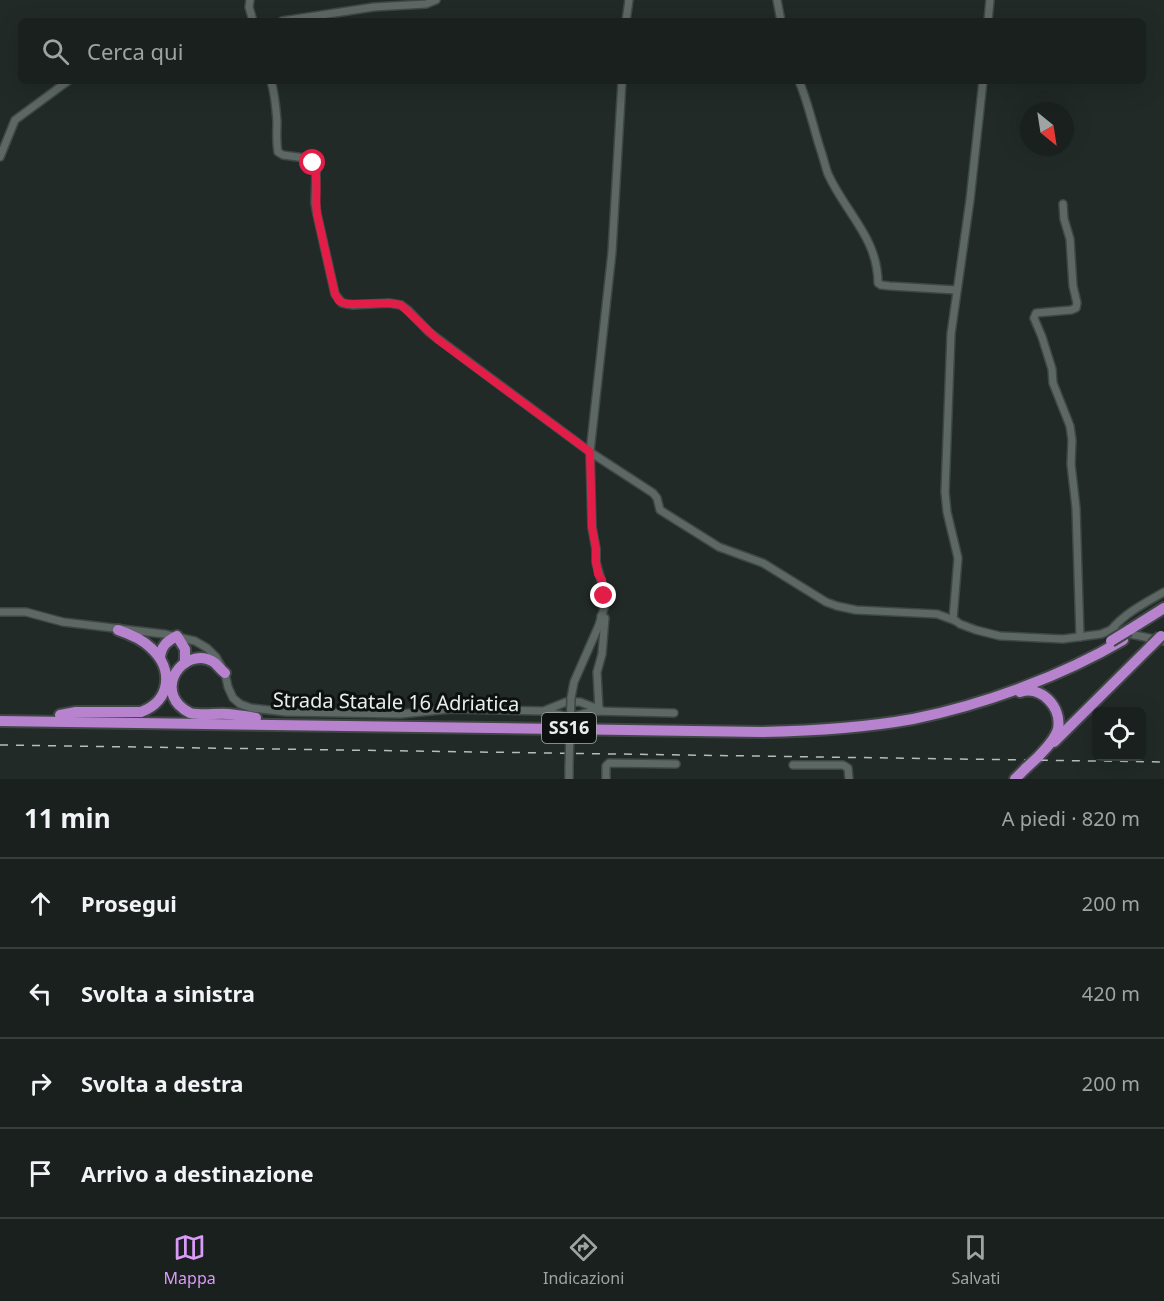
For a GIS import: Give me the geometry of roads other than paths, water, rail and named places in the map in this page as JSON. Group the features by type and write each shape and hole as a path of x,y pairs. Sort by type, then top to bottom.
{"highway":[{"name":"Strada Statale 16 Adriatica","path":"0,715 764,726 834,723 904,714 995,690 1043,673 1111,635 1130,634 1164,608"},
{"name":"Strada Statale 16 Adriatica","path":"0,721 762,732 861,727 938,712 991,698 1040,680 1073,666 1164,615"},
{"path":"60,715 76,712 141,712 159,702 166,688 164,668 160,658 140,639 118,630"},
{"path":"160,658 163,645 177,636 185,649 185,663"},
{"path":"1016,779 1152,645 1163,637"},
{"path":"225,673 208,659 193,659 185,663 178,668 173,677 171,687 175,700 183,709 192,713 256,718"},
{"path":"938,712 965,709 1027,690 1038,692 1054,706 1058,717 1055,736 1038,757"}],"street":[{"path":"250,0 249,7 252,18"},
{"path":"302,18 374,7 426,4 436,0"},
{"path":"626,18 629,0"},
{"path":"777,0 780,18"},
{"path":"988,18 990,0"},
{"path":"0,157 15,120 64,84"},
{"path":"272,84 276,103 278,152 310,160 316,171 315,203 335,294 339,301 353,305 389,303 401,305 437,339 590,452 653,493 660,510 719,547 763,563 826,602 856,610 937,614 976,630 1000,636 1047,639 1111,635 1163,637"},
{"path":"569,779 571,698 574,682 604,608 602,580 598,574 592,527 590,452 612,252 622,84"},
{"path":"800,84 828,173 844,204 865,234 876,265 878,283 890,286 956,290"},
{"path":"956,621 953,615 958,558 948,518 945,492 951,334 970,200 983,84"},
{"path":"1063,204 1064,219 1070,239 1076,308 1036,314 1034,318 1052,369 1053,383 1070,426 1077,531 1080,637"},
{"path":"1111,635 1126,616 1164,592"},
{"path":"0,612 26,612 63,622 195,640 216,657 225,673 233,698 250,708 401,714 451,709 543,711 565,716 594,711 674,713"},
{"path":"601,711 597,672 602,654 605,626 605,618 602,616"},
{"path":"543,711 566,702 580,702 601,711"},
{"path":"606,779 606,766 609,763 676,764"},
{"path":"793,765 843,765 848,768 849,779"}],"railway":[{"path":"0,745 1164,762"}]}
